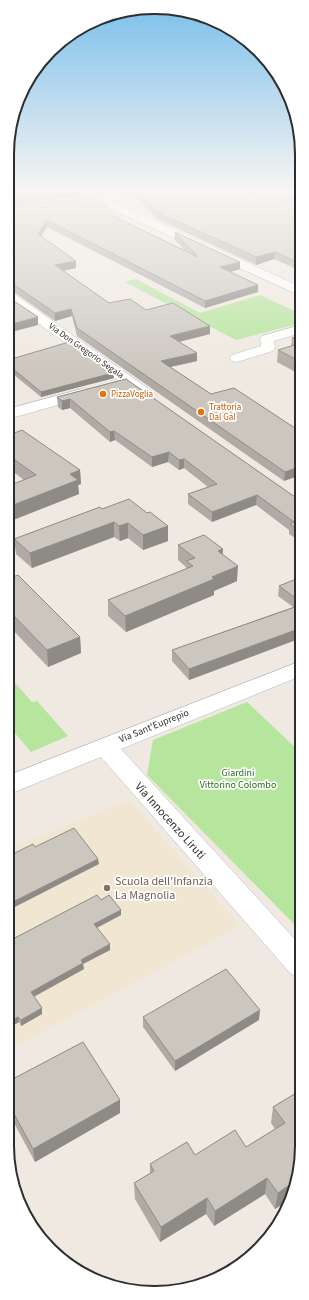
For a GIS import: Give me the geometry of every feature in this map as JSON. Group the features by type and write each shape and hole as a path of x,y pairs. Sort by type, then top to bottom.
{"street":[{"path":"216,253 295,289"},
{"name":"Via Don Gregorio Segala","path":"14,300 161,404"},
{"path":"237,358 268,348 267,339 295,331"},
{"path":"113,385 128,381"},
{"path":"14,412 98,389"},
{"name":"Via Sant'Euprepio","path":"14,784 295,670"},
{"name":"Via Innocenzo Liruti","path":"104,746 295,959"}],"shaded area":[{"name":"Scuola dell'Infanzia La Magnolia","path":"129,800 240,926 14,1047 14,847"}],"green space":[{"path":"136,279 200,313 260,295 295,311 295,325 236,340 125,282"},
{"path":"14,682 32,702 37,701 68,736 31,752 14,732"},
{"name":"Giardini Vittorino Colombo","path":"247,702 295,747 295,925 147,775 153,740"}],"building":[{"path":"14,253 64,253 76,261 55,265 109,303 130,299 146,310 173,303 210,326 170,336 197,353 161,361 211,394 234,388 295,428 295,468 285,472 77,328 71,309 55,313 14,285"},
{"path":"111,253 189,253 198,257 194,253 220,253 240,262 220,267 258,285 205,301"},
{"path":"246,253 272,253 256,257"},
{"path":"276,253 295,253 295,261"},
{"path":"14,301 38,317 14,323"},
{"path":"69,342 113,373 41,392 14,370 14,358"},
{"path":"295,345 295,359 278,350"},
{"path":"126,379 295,497 295,528 290,524 294,522 257,495 212,512 188,494 217,484 184,459 179,460 169,452 152,457 114,431 110,432 70,399 62,401 57,397"},
{"path":"22,430 80,470 70,474 78,480 14,505 14,484 36,475 14,459 14,433"},
{"path":"129,499 147,513 150,512 168,526 143,535 128,523 119,526 114,522 30,553 14,539 100,507 102,509"},
{"path":"204,535 223,549 218,551 238,566 212,577 214,579 125,616 108,600 193,566 186,561 195,558 178,545"},
{"path":"18,575 80,637 47,650 14,616 14,577"},
{"path":"295,579 295,598 279,586"},
{"path":"295,607 295,630 189,669 172,650"},
{"path":"74,828 98,859 14,901 14,854 33,844 35,847"},
{"path":"97,895 101,900 109,895 121,910 94,924 110,944 81,960 83,963 31,992 42,1008 21,1020 18,1017 14,1019 14,938"},
{"path":"226,969 260,1010 175,1061 143,1017"},
{"path":"83,1042 120,1100 33,1149 14,1114 14,1078"},
{"path":"295,1094 295,1155 289,1185 278,1193 267,1178 215,1211 207,1198 161,1227 134,1183 154,1171 150,1164 187,1142 195,1155 235,1130 246,1147 285,1123 273,1107"}],"place":[{"name":"PizzaVoglia","path":"103,394"},
{"name":"Trattoria Dal Gal","path":"201,412"},
{"name":"Scuola dell'Infanzia La Magnolia","path":"107,888"}]}
